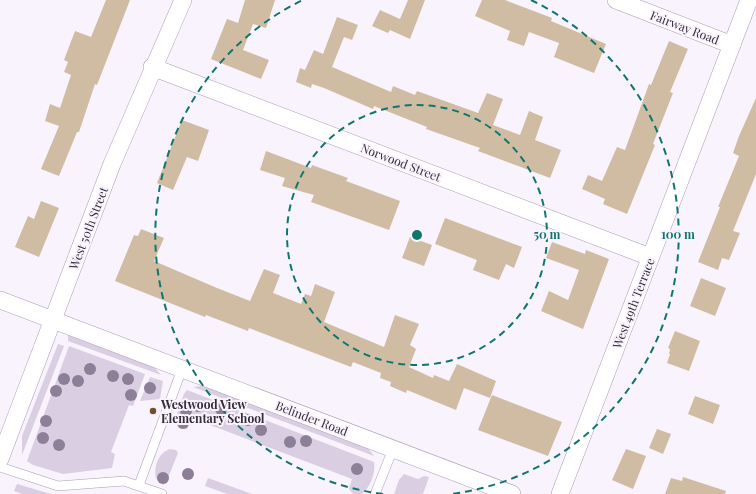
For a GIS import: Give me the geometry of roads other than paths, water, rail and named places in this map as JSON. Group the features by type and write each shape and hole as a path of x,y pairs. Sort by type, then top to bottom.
{"street":[{"name":"West 50th Street","path":"0,459 112,164 152,67 183,0"},
{"name":"Fairway Road","path":"616,0 732,45"},
{"name":"West 49th Terrace","path":"560,494 749,0"},
{"name":"Norwood Street","path":"152,67 650,257"},
{"name":"Belinder Road","path":"0,300 512,494"}],"lane":[{"path":"139,485 182,369"},
{"path":"375,494 393,449"},
{"path":"0,467 58,486 116,480 139,485 162,494"}],"place":[{"name":"Westwood View Elementary School","path":"153,411"}]}
